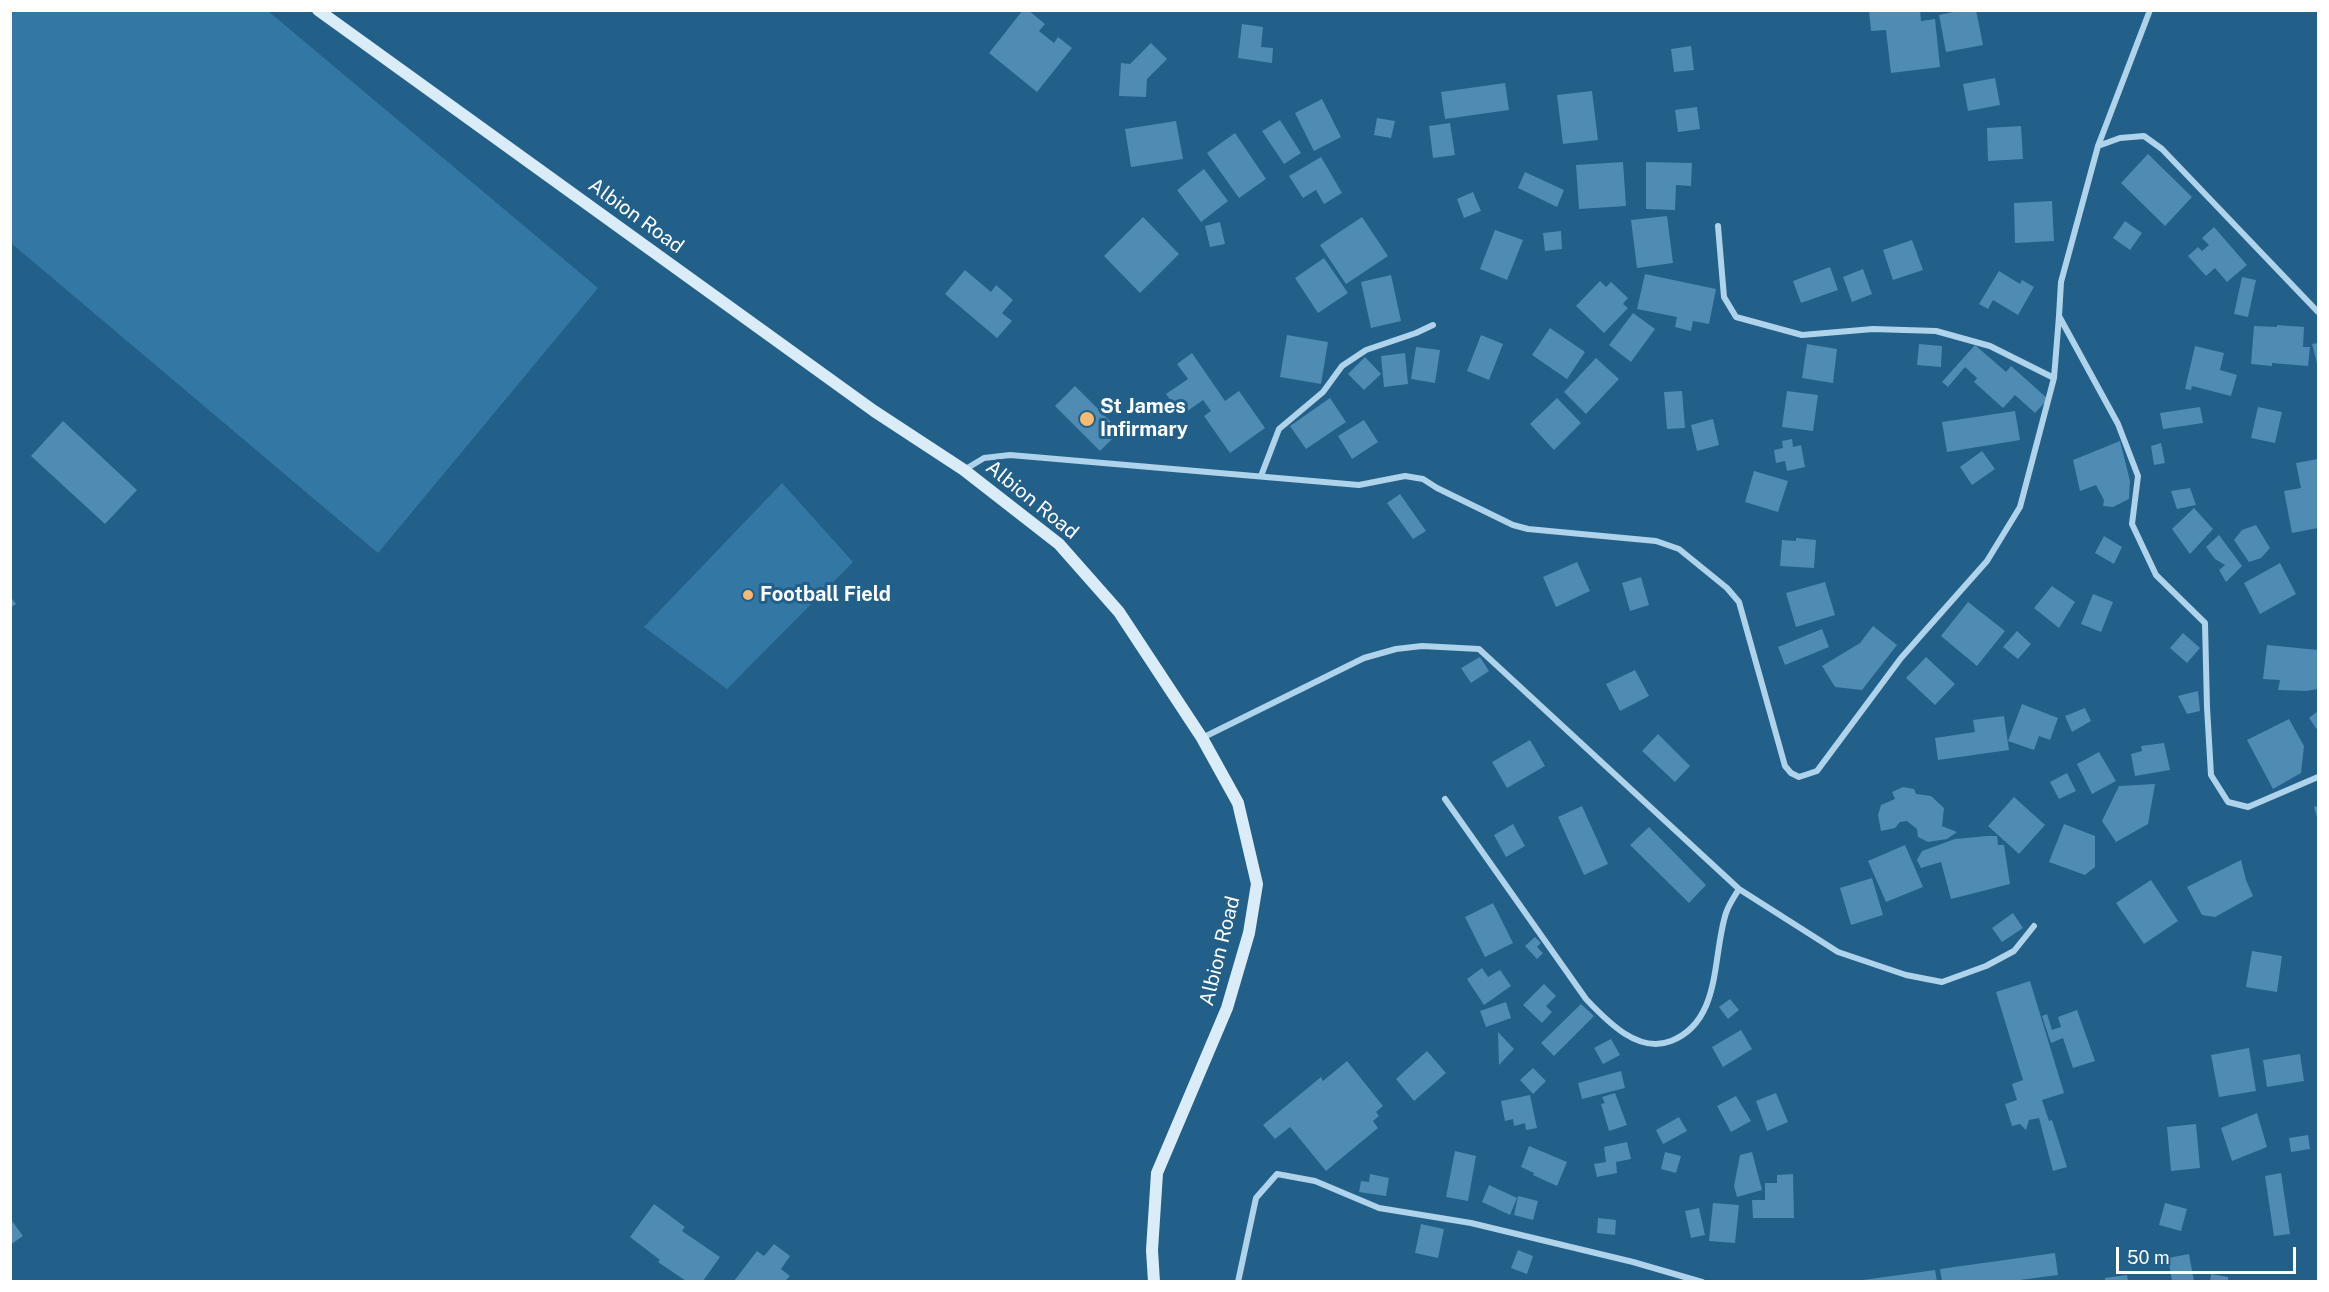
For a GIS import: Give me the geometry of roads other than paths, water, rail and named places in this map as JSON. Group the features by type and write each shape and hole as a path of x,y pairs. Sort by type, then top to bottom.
{"street":[{"name":"Albion Road","path":"318,10 874,411 964,470 1059,544 1119,612 1202,738 1238,802 1257,884 1249,933 1227,1008 1156,1173 1152,1250 1154,1281"},
{"path":"964,470 984,458 1010,455 1359,484 1405,476 1423,479 1503,520 1528,529 1656,541 1679,549 1727,588 1739,602 1785,766 1799,777 1817,771 1901,658 1987,561 2020,507 2054,378 2061,282 2098,146 2150,10"},
{"path":"2098,146 2120,138 2144,135 2162,149 2319,312"},
{"path":"1718,226 1724,297 1736,317 1802,334 1873,329 1936,331 1990,346 2054,378"},
{"path":"2059,316 2118,424 2138,476 2132,524 2156,575 2205,623 2206,707 2211,775 2228,802 2248,807 2319,777"},
{"path":"1261,477 1279,429 1323,392 1342,366 1366,350 1433,325"},
{"path":"1202,738 1364,658 1396,649 1422,646 1479,649 1739,889 1838,952 1906,975 1942,982 1986,966 2014,951 2034,926"},
{"path":"1445,799 1586,999 1610,1024 1636,1039 1653,1044 1669,1042 1687,1034 1701,1017 1713,986 1725,915 1739,889"},
{"path":"1238,1281 1256,1198 1277,1174 1315,1181 1379,1208 1471,1223 1702,1281"}],"place":[{"name":"St James Infirmary","path":"1087,419"},
{"name":"Football Field","path":"748,595"}]}
